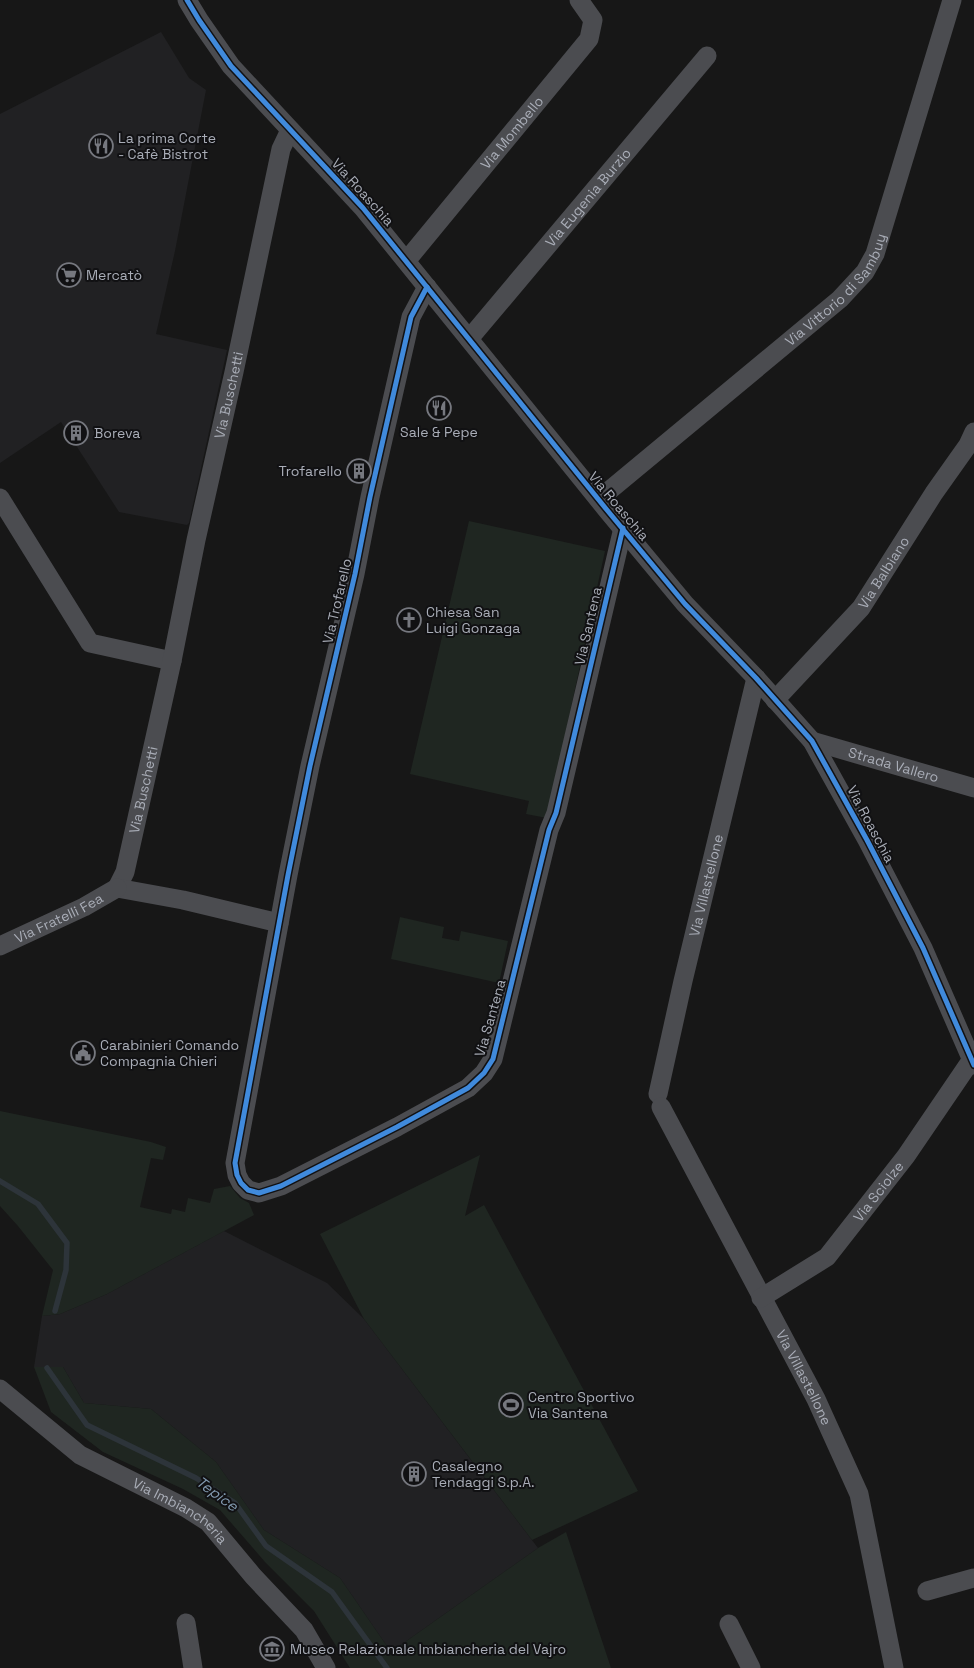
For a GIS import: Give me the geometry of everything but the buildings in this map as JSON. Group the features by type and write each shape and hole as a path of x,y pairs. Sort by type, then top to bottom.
{"street":[{"name":"Via Roaschia","path":"187,0 198,20 231,66 363,208 685,604 756,678 812,741 867,840 923,948 973,1062"},
{"name":"Via Mombello","path":"407,260 589,39 593,20 579,0"},
{"name":"Via Vittorio di Sambuy","path":"599,499 840,299 865,272 875,254 952,0"},
{"name":"Via Eugenia Burzio","path":"469,339 707,56"},
{"name":"Via Buschetti","path":"117,888 125,872 172,661 201,516 234,372 281,148 290,130"},
{"name":"Via Trofarello","path":"279,923 310,766 411,317 427,286"},
{"name":"Via Balbiano","path":"775,700 861,608 924,508 968,445 974,432"},
{"path":"0,498 90,643 172,661"},
{"name":"Via Santena","path":"279,923 235,1163 237,1175 241,1183 248,1190 259,1193 281,1186 397,1127 468,1088 484,1073 494,1059 549,830 556,813 623,528"},
{"name":"Via Villastellone","path":"756,678 683,981 659,1100 761,1298 816,1399 859,1494 894,1668"},
{"name":"Strada Vallero","path":"812,741 974,788"},
{"path":"117,888 183,900 279,923"},
{"name":"Via Fratelli Fea","path":"0,946 84,907 117,888"},
{"name":"Via Sciolze","path":"761,1298 827,1257 906,1156 973,1062"},
{"name":"Via Imbiancheria","path":"0,1389 80,1455 186,1508 208,1522 253,1576 304,1630 326,1668"},
{"path":"927,1591 974,1578"},
{"path":"186,1623 193,1668"},
{"path":"729,1624 751,1668"}],"shaded area":[{"path":"161,32 189,78 206,90 175,251 156,334 227,350 189,523 187,525 119,512 61,422 0,463 0,114"},
{"path":"469,521 605,551 547,818 526,814 529,801 410,774"},
{"path":"400,917 444,927 442,938 459,941 461,931 508,941 499,983 391,959"},
{"path":"0,1111 151,1142 166,1147 163,1160 151,1158 140,1207 171,1214 172,1209 185,1212 188,1198 210,1203 214,1189 230,1186 240,1198 249,1203 254,1215 107,1294 60,1314 42,1316 53,1270 0,1206"},
{"name":"Centro Sportivo Via Santena","path":"480,1155 465,1216 484,1205 638,1491 532,1540 364,1319 320,1234"},
{"path":"224,1231 327,1283 364,1319 538,1548 391,1652 340,1578 264,1530 216,1462 151,1409 84,1403 63,1367 34,1367 42,1316 60,1314 107,1294"},
{"path":"34,1367 63,1367 84,1403 151,1409 216,1462 264,1530 340,1578 391,1652 538,1548 566,1532 611,1668 350,1668 314,1611 265,1562 220,1510 183,1489 103,1452 51,1412"}],"waterway":[{"name":"Tepice","path":"0,1181 38,1204 67,1243 66,1270 55,1311"},
{"name":"Tepice","path":"47,1368 87,1425 196,1478 235,1503 266,1546 332,1592 387,1668"}],"cycle path":[{"path":"187,0 231,66 363,208 685,604 756,678 812,741 867,840 923,948 974,1065"},
{"path":"427,287 411,317 370,497 355,574 310,766 288,875 235,1163 237,1175 241,1183 248,1190 259,1193 281,1186 397,1127 468,1088 484,1073 493,1059 549,830 556,813 623,528"}],"place":[{"name":"La prima Corte - Cafè Bistrot","path":"101,146"},
{"name":"Mercatò","path":"69,275"},
{"name":"Sale & Pepe","path":"439,408"},
{"name":"Boreva","path":"76,433"},
{"name":"Trofarello","path":"359,471"},
{"name":"Chiesa San Luigi Gonzaga","path":"409,620"},
{"name":"Carabinieri Comando Compagnia Chieri","path":"83,1053"},
{"name":"Centro Sportivo Via Santena","path":"511,1405"},
{"name":"Casalegno Tendaggi S.p.A.","path":"414,1474"},
{"name":"Museo Relazionale Imbiancheria del Vajro","path":"272,1649"}]}
